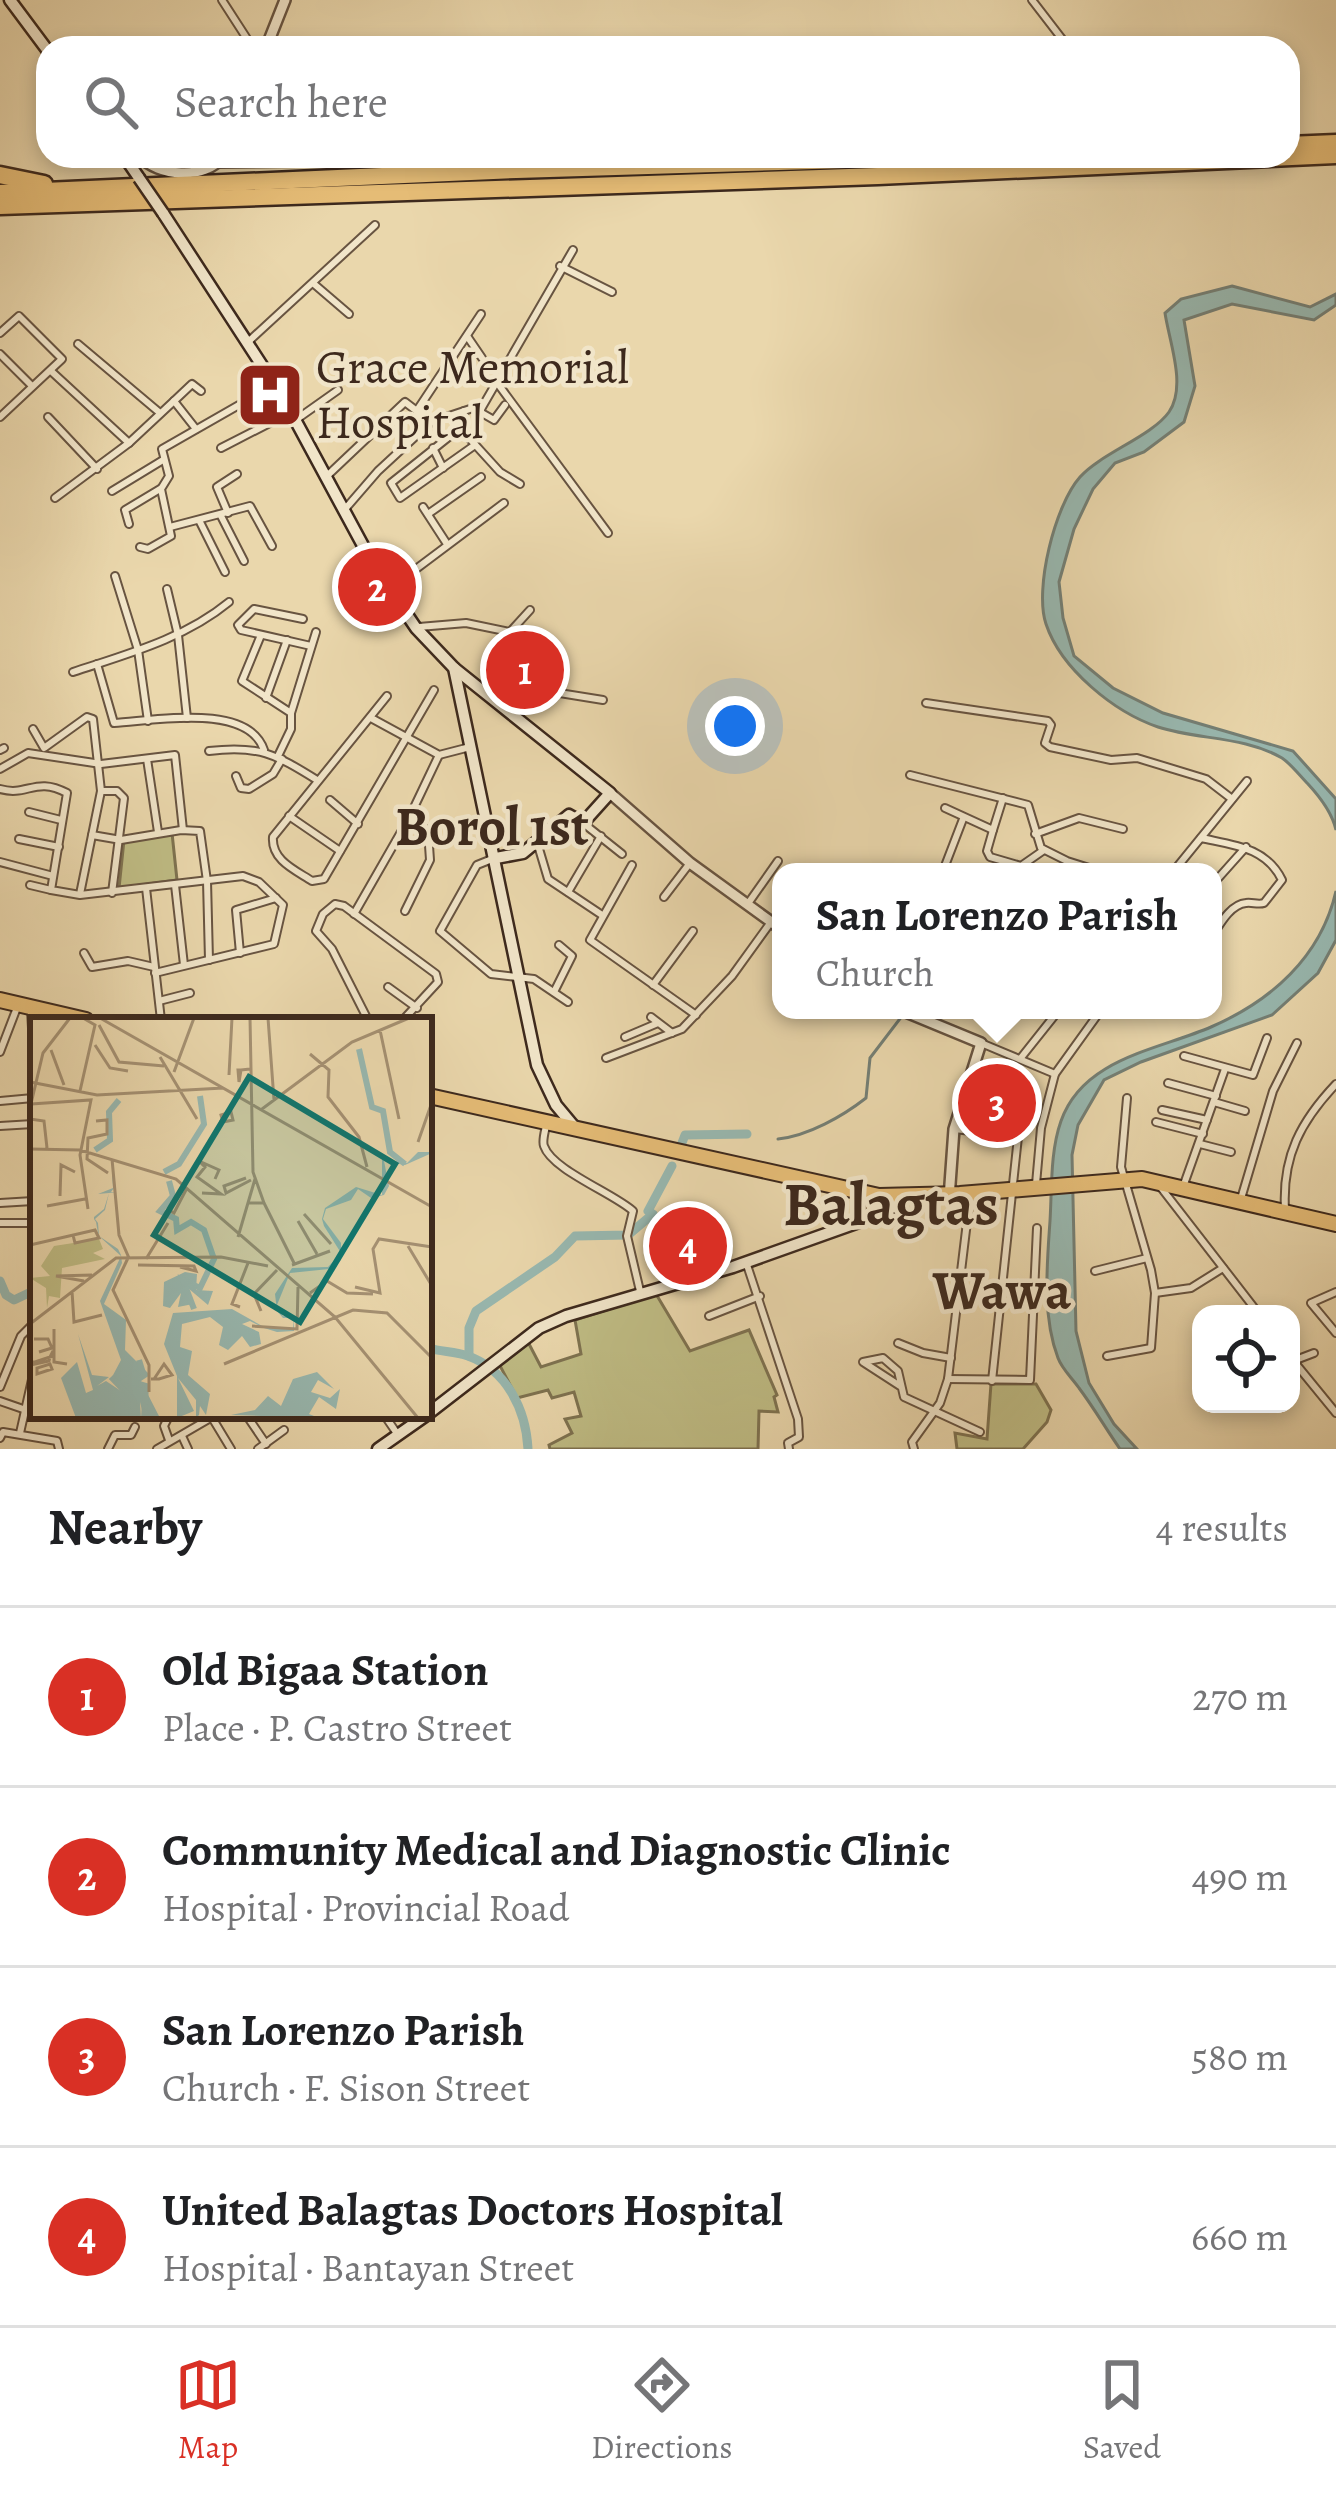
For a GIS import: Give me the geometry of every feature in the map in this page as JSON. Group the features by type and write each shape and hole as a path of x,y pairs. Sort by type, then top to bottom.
{"highway":[{"path":"1321,152 1336,143"},
{"path":"0,206 352,168"},
{"path":"197,184 615,168"},
{"path":"0,193 799,168"},
{"path":"0,175 59,186 146,188"},
{"path":"0,218 146,188"},
{"path":"0,1004 69,1017"},
{"path":"24,1009 48,1017"},
{"path":"432,1101 895,1201"},
{"path":"680,1155 874,1208 895,1201 1123,1179 1183,1187 1336,1224"}],"main road":[{"path":"10,0 36,36"},
{"path":"132,168 248,342 416,628 454,668 610,793 583,823 569,815 523,853 496,858"},
{"path":"454,668 538,1065 556,1105 576,1131"},
{"path":"432,1410 538,1328 745,1262 874,1208"},
{"path":"378,1449 420,1419"}],"street":[{"path":"222,0 245,36"},
{"path":"271,36 285,0"},
{"path":"1032,0 1060,36"},
{"path":"248,342 375,225"},
{"path":"481,409 573,250"},
{"path":"560,266 612,292"},
{"path":"314,284 349,314"},
{"path":"418,410 482,314"},
{"path":"0,332 16,316 22,317 62,359 3,414 0,404"},
{"path":"467,336 482,358"},
{"path":"79,344 160,413"},
{"path":"0,354 32,386"},
{"path":"51,371 129,443"},
{"path":"55,499 129,443 193,384 201,391"},
{"path":"497,384 608,532"},
{"path":"129,524 125,510 161,489 170,476 162,449 274,385"},
{"path":"221,448 338,390"},
{"path":"174,401 196,429"},
{"path":"328,475 405,402 431,422"},
{"path":"346,508 431,422 454,411 481,409 494,420 505,405"},
{"path":"464,411 460,428 391,483 400,498 475,445"},
{"path":"48,417 97,469"},
{"path":"460,428 500,472 520,484"},
{"path":"433,448 443,468"},
{"path":"112,491 163,460"},
{"path":"237,474 217,488 244,561"},
{"path":"447,544 425,510 481,477"},
{"path":"140,547 148,549 168,540 170,527 161,489"},
{"path":"389,589 504,503"},
{"path":"170,527 250,506 272,546"},
{"path":"200,522 225,572"},
{"path":"115,576 138,650 148,721"},
{"path":"167,589 178,635 187,718"},
{"path":"73,672 178,635 205,622 229,602"},
{"path":"303,619 254,609 239,628 311,646"},
{"path":"416,628 460,623 510,632 530,610"},
{"path":"236,776 241,788 249,789 273,774 291,729 291,713 316,632"},
{"path":"261,635 242,681 291,713"},
{"path":"266,698 287,640"},
{"path":"97,664 112,722 214,718 251,731 264,750"},
{"path":"489,695 503,684 603,700"},
{"path":"387,696 272,843 280,859 312,881 321,882 341,852 403,737 434,691"},
{"path":"926,704 1048,721 1045,743 1050,747 1114,760 1137,758 1206,779 1232,799"},
{"path":"43,752 92,717 101,791 80,895"},
{"path":"370,717 439,755 470,747"},
{"path":"33,729 43,752"},
{"path":"209,751 264,750 317,780"},
{"path":"0,769 26,753 101,764 172,754 183,830"},
{"path":"354,914 439,755"},
{"path":"146,759 158,833"},
{"path":"910,775 1028,805 1044,850 1070,863"},
{"path":"1180,863 1246,781"},
{"path":"0,789 16,792 37,784 65,790 68,797 51,890"},
{"path":"101,791 117,791 124,798 112,892"},
{"path":"610,793 690,863 772,922"},
{"path":"1003,798 987,851 990,857 1011,863"},
{"path":"330,800 358,824"},
{"path":"945,808 993,830"},
{"path":"29,812 62,820"},
{"path":"289,816 341,852"},
{"path":"405,911 430,853 428,831 409,818"},
{"path":"946,863 964,818"},
{"path":"1035,834 1079,818 1123,829"},
{"path":"583,823 622,854"},
{"path":"92,835 121,840 200,831 209,960"},
{"path":"568,892 602,836"},
{"path":"1201,838 1257,851 1280,873 1281,886 1260,905 1247,902 1222,919"},
{"path":"19,839 59,847"},
{"path":"537,842 545,875 602,915"},
{"path":"1222,874 1246,848"},
{"path":"1025,863 1044,850"},
{"path":"496,858 477,865 440,931 491,974 519,975 568,1002"},
{"path":"0,862 53,876"},
{"path":"664,897 690,863"},
{"path":"632,865 591,942 696,1015"},
{"path":"747,905 772,870"},
{"path":"30,885 80,895 251,877 277,897 283,908 275,943 184,966 154,970 128,961 94,968 84,953"},
{"path":"175,885 184,966"},
{"path":"146,888 160,1017"},
{"path":"240,953 236,910 277,897"},
{"path":"366,1017 332,949 316,931 323,914 335,904 436,974 438,982 406,1017"},
{"path":"606,1058 672,1033 696,1015 772,929"},
{"path":"653,985 693,931"},
{"path":"554,992 572,956 560,945"},
{"path":"388,987 417,1008"},
{"path":"159,1001 190,993"},
{"path":"24,1009 30,1033"},
{"path":"0,1052 24,1009"},
{"path":"923,1019 1055,1074"},
{"path":"1020,1059 1052,1019"},
{"path":"1039,1187 1041,1128 1055,1074 1095,1019"},
{"path":"625,1037 654,1020 672,1033"},
{"path":"1184,1056 1253,1075 1267,1038"},
{"path":"914,1449 915,1437 935,1411 948,1379 970,1221 957,1195 954,1129 981,1043"},
{"path":"1240,1202 1273,1091 1297,1043"},
{"path":"1183,1187 1225,1069"},
{"path":"1168,1083 1245,1111"},
{"path":"1285,1211 1285,1169 1310,1115 1336,1084"},
{"path":"0,1101 30,1097"},
{"path":"1107,1356 1151,1348 1155,1293 1123,1179 1127,1098"},
{"path":"1162,1110 1208,1120"},
{"path":"1156,1122 1203,1134"},
{"path":"0,1126 30,1124"},
{"path":"546,1126 543,1144 547,1151 574,1174 630,1208 633,1214 627,1232 641,1295"},
{"path":"954,1129 1018,1137 992,1381"},
{"path":"1199,1144 1231,1152"},
{"path":"1158,1182 1252,1305"},
{"path":"0,1203 30,1201"},
{"path":"948,1379 1028,1382 1031,1378 1037,1228"},
{"path":"1095,1271 1147,1258"},
{"path":"745,1262 798,1419 800,1437 788,1443 789,1449"},
{"path":"1155,1293 1191,1288 1223,1268"},
{"path":"1335,1331 1311,1303 1336,1292"},
{"path":"709,1316 760,1296"},
{"path":"0,1387 21,1336 30,1327"},
{"path":"898,1343 951,1358"},
{"path":"1300,1357 1314,1353"},
{"path":"900,1386 863,1363 884,1358 898,1371 907,1399 980,1432"},
{"path":"1300,1369 1336,1414"},
{"path":"20,1433 30,1390"},
{"path":"0,1401 26,1410"},
{"path":"168,1419 164,1426 170,1441"},
{"path":"157,1449 209,1419"},
{"path":"213,1419 231,1449"},
{"path":"249,1419 266,1444"},
{"path":"388,1419 398,1436"},
{"path":"108,1449 115,1435 131,1435 135,1427"},
{"path":"258,1449 284,1430"},
{"path":"0,1438 3,1432 20,1433 57,1441 59,1449"},
{"path":"182,1436 188,1449"}],"shaded area":[{"path":"172,833 177,880 119,888 124,840"},
{"path":"656,1294 690,1351 749,1330 777,1395 778,1412 759,1411 758,1449 550,1449 549,1445 572,1433 565,1419 581,1416 574,1392 552,1398 548,1390 517,1398 498,1362 528,1342 541,1367 581,1354 575,1320"},
{"path":"991,1384 1036,1384 1051,1410 1047,1422 1023,1449 957,1449 955,1433 987,1439"}],"water":[{"path":"1232,286 1310,307 1336,294 1336,305 1314,320 1232,304 1184,320 1195,386 1184,422 1144,452 1115,463 1093,489 1074,529 1059,582 1063,618 1074,656 1113,688 1163,713 1293,751 1336,799 1336,830 1321,800 1282,758 1252,746 1158,727 1107,700 1064,657 1053,641 1043,609 1049,548 1071,490 1089,469 1161,421 1174,401 1177,377 1165,313 1181,299"},
{"path":"1336,891 1336,940 1318,973 1272,1015 1104,1080 1078,1125 1072,1155 1076,1331 1089,1383 1114,1424 1137,1449 1120,1449 1060,1362 1053,1342 1047,1273 1052,1171 1061,1121 1086,1083 1104,1070 1211,1027 1273,990 1319,936"}],"waterway":[{"path":"778,1139 825,1124 866,1098 870,1058 900,1019"},
{"path":"680,1148 685,1135 747,1134"},
{"path":"469,1356 469,1328 476,1311 555,1257 575,1236 628,1235 653,1214 648,1211 672,1166"},
{"path":"0,1281 14,1300 30,1292"},
{"path":"432,1349 482,1362 504,1381 523,1420 528,1449"}],"place":[{"name":"Grace Memorial Hospital","path":"270,395"},
{"name":"Community Medical and Diagnostic Clinic","path":"377,587"},
{"name":"Old Bigaa Station","path":"525,670"},
{"name":"San Lorenzo Parish","path":"997,1103"},
{"name":"United Balagtas Doctors Hospital","path":"688,1246"}],"district":[{"name":"Borol 1st","path":"492,827"},
{"name":"Balagtas","path":"891,1205"},
{"name":"Wawa","path":"1002,1291"}]}
